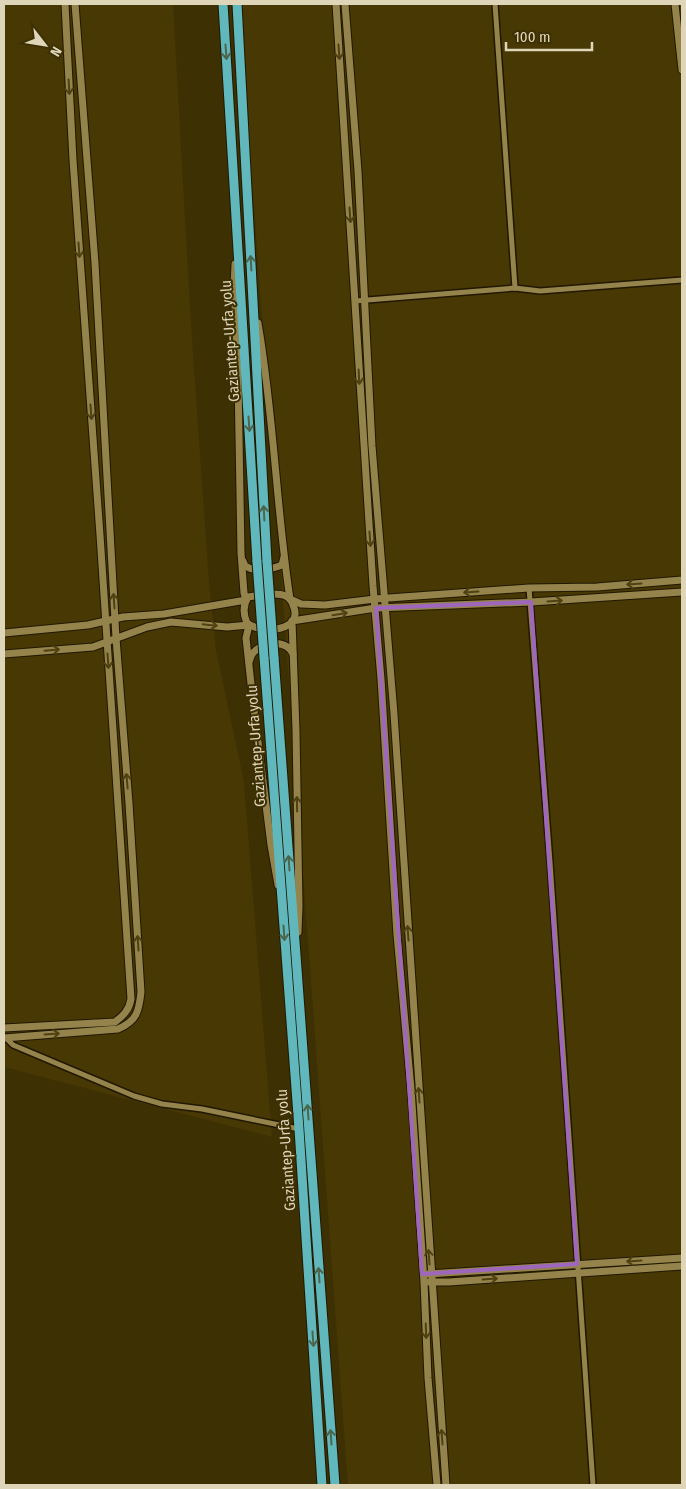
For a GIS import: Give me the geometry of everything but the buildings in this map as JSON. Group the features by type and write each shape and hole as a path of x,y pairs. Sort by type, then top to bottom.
{"highway":[{"name":"Gaziantep-Urfa yolu","path":"223,4 262,562 274,657 335,1485"},
{"name":"Gaziantep-Urfa yolu","path":"237,4 253,298 264,657 299,1129 322,1485"}],"street":[{"path":"4,1028 116,1022 129,1007 131,999 74,180 65,4"},
{"path":"5,1038 118,1029 127,1026 133,1020 139,1006 141,992 116,638 95,263 76,4"},
{"path":"336,4 371,566 376,608 397,935 411,1089 422,1274 429,1279 448,1282 682,1266"},
{"path":"346,4 358,171 372,446 386,608 429,1279 446,1485"},
{"path":"495,4 515,288"},
{"path":"675,4 682,70"},
{"path":"237,225 234,285 238,378 241,553 246,600 244,609 245,619 249,625 246,638 271,845 275,875 282,901"},
{"path":"355,301 515,288 540,291 682,280"},
{"path":"253,298 270,402 284,557 290,599 295,608 295,615 292,621 299,906 296,957"},
{"path":"241,553 245,566 260,571 282,564 284,557"},
{"path":"4,632 88,625 116,619 164,614 246,600 248,597 266,594 280,594 301,604 325,605 375,599 528,588 597,587 682,580"},
{"path":"528,588 550,862 593,1485"},
{"path":"4,654 93,647 148,627 171,622 227,627 249,625 267,630 280,628 292,621 376,608 530,602 682,592"},
{"path":"249,663 251,655 255,650 271,644 284,645 290,649 294,657"},
{"path":"5,1038 13,1046 134,1096 162,1104 202,1109 299,1129"},
{"path":"429,1279 577,1264 682,1258"},
{"path":"429,1279 428,1378 437,1485"}],"highlighted area":[{"path":"531,602 577,1264 422,1274 376,608"}],"shaded area":[{"path":"4,4 173,4 191,324 209,582 216,650 244,782 272,1137 4,1067"},
{"path":"239,4 682,4 682,1485 348,1485"}]}
